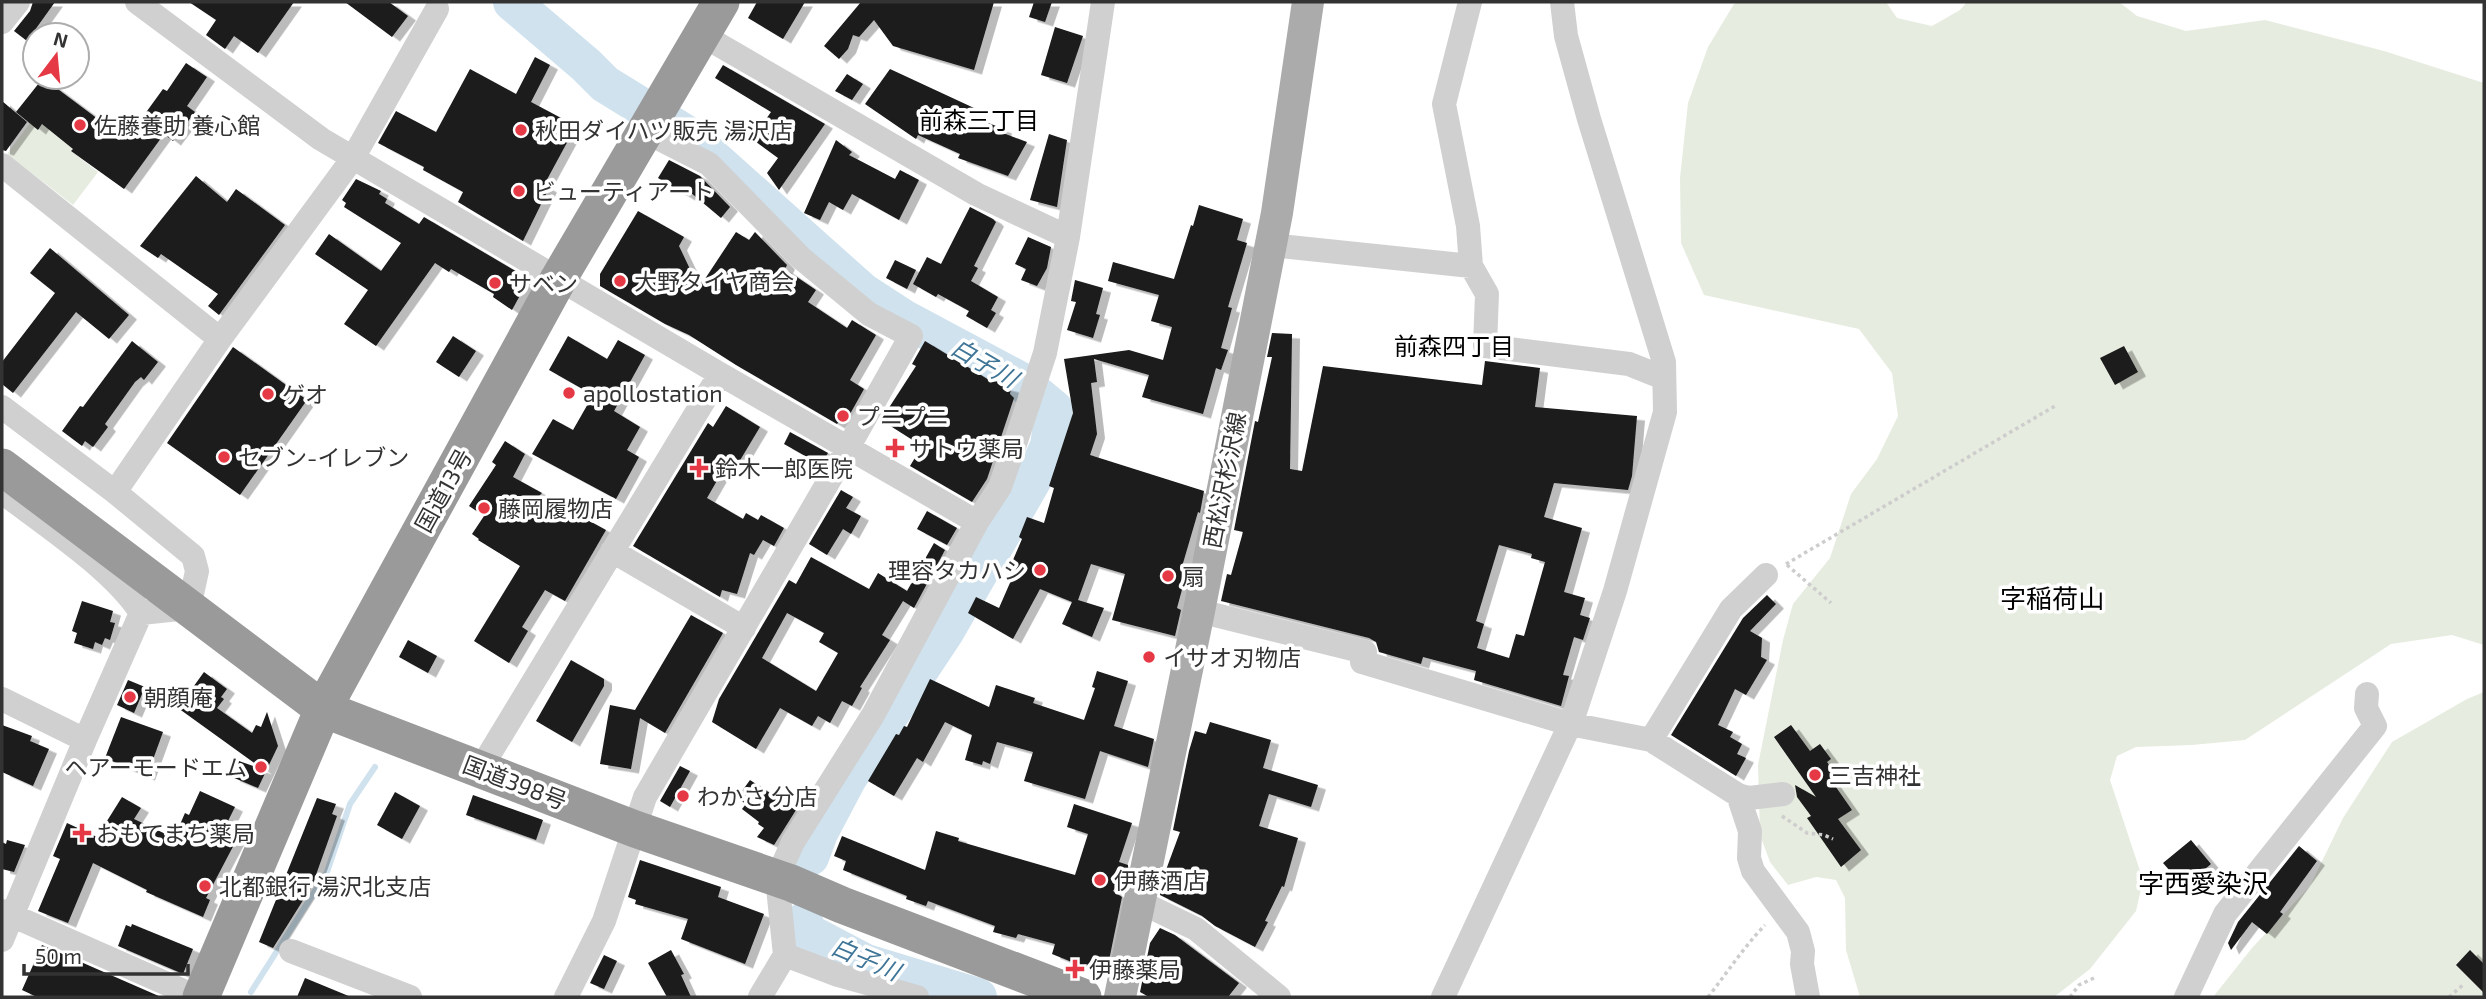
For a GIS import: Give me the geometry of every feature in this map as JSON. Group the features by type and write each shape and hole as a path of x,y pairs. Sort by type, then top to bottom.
{"highway":[{"name":"国道13号","path":"199,997 323,709 559,278 721,2"},
{"name":"国道398号","path":"6,478 189,608 323,709 635,829 776,878 1083,997"}],"main road":[{"name":"西松沢杉沢線","path":"1120,997 1270,245 1308,2"}],"street":[{"path":"2,22 18,2"},
{"path":"136,2 321,139 977,522"},
{"path":"760,997 785,955 776,878 793,842 873,715 977,522 1000,487 1045,353 1068,237 1102,2"},
{"path":"1470,2 1444,104 1468,226 1471,266 1487,294 1485,346 1629,364 1664,378"},
{"path":"1443,997 1570,724 1615,591 1665,412 1664,362 1566,36 1562,2"},
{"path":"115,492 220,339 353,158 437,9"},
{"path":"702,36 976,194 1068,237"},
{"path":"566,997 604,921 645,797 911,337 869,314 801,258 709,164 646,132"},
{"path":"2,165 220,339"},
{"path":"1270,245 1471,266"},
{"path":"481,768 720,374"},
{"path":"2,407 115,492 193,556 197,570 189,608 141,613"},
{"path":"6,478 74,547 130,595 141,613"},
{"path":"612,551 744,628"},
{"path":"1651,740 1731,609 1766,575"},
{"path":"1199,611 1365,652 1362,662 1570,724 1651,740 1746,796 1783,794"},
{"path":"2,940 7,913 141,613"},
{"path":"2186,997 2225,914 2375,726 2366,709 2367,694"},
{"path":"2,699 85,740"},
{"path":"1746,796 1750,831 1749,858 1753,871 1798,932 1808,997"},
{"path":"1140,902 1196,929 1279,997"},
{"path":"7,913 199,997"},
{"path":"291,951 410,997"},
{"path":"785,955 838,975 917,997"}],"path":[{"path":"1831,603 1785,564 2055,406"},
{"path":"1746,796 1799,829 1833,839"},
{"path":"1708,997 1736,962 1741,951 1782,909"},
{"path":"2070,997 2079,985 2094,978"},
{"path":"2449,997 2464,984"}],"shaded area":[{"path":"1886,2 1897,18 1932,26 1960,10 1967,2 2119,2 2137,16 2186,31 2265,20 2384,51 2484,83 2484,645 2452,635 2391,644 2245,740 2136,747 2117,756 2110,780 2143,880 2136,911 2090,969 2054,997 1860,997 1846,950 1845,898 1836,880 1816,877 1788,885 1770,862 1760,835 1758,765 1783,640 1793,604 1830,558 1851,494 1877,459 1898,416 1892,373 1859,329 1704,295 1681,243 1680,178 1688,103 1708,47 1734,4"},
{"path":"50,114 55,134 69,145 81,138 71,151 98,172 73,205 7,154 30,123 38,130"},
{"path":"2484,692 2484,997 2213,997 2252,948 2310,886 2343,818 2392,742"}],"building":[{"path":"33,2 55,2 41,21 22,21"},
{"path":"189,2 294,2 258,53 234,36 225,49 206,35 216,20"},
{"path":"345,2 389,2 408,16 392,37"},
{"path":"757,2 805,2 783,39 748,18"},
{"path":"861,2 994,2 974,70 893,46 874,20 859,37 853,35 848,49 839,59 824,46"},
{"path":"1034,2 1052,2 1045,22 1029,17"},
{"path":"21,22 21,36 14,31"},
{"path":"1055,27 1083,36 1067,83 1041,75"},
{"path":"535,57 550,65 531,102 576,126 544,185 549,188 523,241 458,202 463,192 423,170 424,167 378,143 396,111 436,132 470,69 516,94"},
{"path":"186,63 207,77 187,106 195,112 173,141 164,134 124,189 71,151 73,149 42,124 38,130 16,112 33,91 60,91 126,140 163,89 167,91"},
{"path":"723,65 825,124 779,190 767,173 778,158 752,139 771,112 715,78"},
{"path":"890,69 974,108 970,116 1004,129 1003,133 1027,142 1008,176 958,158 960,154 918,135 916,139 865,104"},
{"path":"847,74 863,84 852,100 835,91"},
{"path":"2,101 27,122 6,151 2,150"},
{"path":"1049,134 1067,140 1057,207 1030,200"},
{"path":"836,140 852,152 849,155 895,179 900,170 919,180 899,220 852,194 843,210 829,202 820,220 804,213"},
{"path":"669,160 700,176 730,207 721,218 690,192 687,196 658,178"},
{"path":"196,176 227,202 236,189 285,225 219,315 208,306 218,294 161,254 158,258 140,246"},
{"path":"356,179 381,191 379,194 387,199 385,203 419,224 424,217 529,279 512,310 493,297 494,294 451,269 449,272 435,263 376,346 344,324 368,290 315,254 329,234 381,271 401,243 344,207 346,203 342,200"},
{"path":"1199,205 1243,219 1237,240 1247,243 1228,307 1232,308 1221,348 1228,350 1221,370 1216,368 1203,414 1142,397 1149,375 1094,359 1097,382 1091,383 1097,434 1090,455 1204,491 1200,513 1198,512 1181,570 1187,571 1177,608 1181,610 1175,636 1112,620 1125,574 1091,564 1078,600 1104,608 1092,637 1062,624 1072,602 1040,589 1013,639 968,613 976,597 999,608 1016,569 1010,567 1022,539 1019,537 1027,517 1044,523 1054,488 1049,486 1073,413 1064,359 1129,350 1163,360 1172,327 1151,321 1159,295 1108,281 1113,262 1174,279"},
{"path":"970,207 996,222 974,266 978,268 971,281 998,297 991,310 996,313 987,328 966,316 969,311 913,284 927,257 941,264"},
{"path":"638,211 684,237 679,246 699,288 736,232 749,240 755,232 787,265 785,269 816,290 808,302 847,328 852,320 876,335 850,380 864,389 845,423 840,420 837,424 689,335 600,286 600,274"},
{"path":"1028,237 1051,247 1047,268 1037,286 1021,280 1026,269 1015,264"},
{"path":"50,248 129,315 109,339 76,312 13,393 2,384 2,362 55,293 30,273"},
{"path":"895,260 916,270 907,289 886,278"},
{"path":"1075,280 1103,288 1096,314 1100,315 1093,338 1067,330 1076,302 1071,301"},
{"path":"1272,333 1292,334 1290,469 1302,471 1323,366 1482,385 1485,361 1540,368 1535,407 1637,416 1632,476 1628,490 1554,483 1544,517 1582,528 1564,592 1585,598 1580,615 1590,618 1583,640 1574,637 1563,675 1569,676 1561,706 1474,680 1476,671 1423,657 1421,664 1379,652 1376,642 1369,638 1221,601 1227,574 1231,575 1243,532 1234,530 1255,421 1258,422 1272,357 1267,357","holes":["1499,545 1532,554 1531,558 1545,562 1524,636 1516,634 1509,658 1477,648 1484,624 1476,621"]},
{"path":"453,336 476,351 459,377 436,362"},
{"path":"568,336 607,359 618,340 645,355 614,411 640,427 627,450 639,457 616,499 532,454 553,419 573,430 593,395 549,370"},
{"path":"132,341 158,362 144,380 141,377 135,382 105,424 108,427 93,447 85,441 82,446 62,431"},
{"path":"925,341 989,380 1011,388 1010,394 1014,398 987,479 972,502 910,466 922,446 881,420 916,366 912,364"},
{"path":"2124,346 2138,372 2115,385 2100,358"},
{"path":"233,347 307,400 240,495 167,443"},
{"path":"726,406 760,427 739,462 730,458 707,498 743,519 746,513 758,520 761,515 784,528 774,546 763,540 754,555 750,553 737,594 722,590 720,597 633,546 708,423 713,427"},
{"path":"790,432 828,453 821,465 784,444"},
{"path":"505,441 525,454 513,477 542,493 539,496 571,516 573,512 606,530 565,601 545,590 522,627 528,631 509,663 474,641 520,566 472,534 484,516 469,506 496,465 492,462"},
{"path":"841,490 853,497 846,508 861,516 851,534 843,529 827,555 809,544"},
{"path":"927,511 957,528 947,545 917,529"},
{"path":"934,543 945,550 914,608 903,601 882,635 890,640 860,687 862,688 852,706 842,701 830,723 818,716 812,726 780,708 756,749 712,722 719,699 789,580 796,584 811,557 869,589 878,573 907,591","holes":["787,613 824,633 819,642 838,653 816,691 762,658"]},
{"path":"1767,595 1776,604 1750,631 1762,638 1761,657 1767,660 1746,695 1735,689 1718,725 1733,732 1730,737 1742,744 1737,754 1746,758 1736,776 1671,735 1743,618"},
{"path":"82,601 113,611 110,622 115,623 110,640 105,638 102,645 95,642 93,649 74,643 77,633 72,631"},
{"path":"691,615 723,633 665,733 640,718 631,769 600,764 610,705 635,710"},
{"path":"408,640 437,656 428,673 399,657"},
{"path":"571,660 604,679 604,686 572,742 536,721"},
{"path":"1097,671 1128,681 1114,726 1154,739 1148,767 1100,751 1085,799 1024,781 1033,752 997,742 990,764 983,761 982,765 965,760 972,735 945,722 923,762 917,758 894,796 868,781 896,734 899,735 904,726 907,727 930,679 989,707 996,685 1035,698 1033,703 1084,720 1095,688 1092,687"},
{"path":"204,672 227,689 217,708 252,733 256,725 261,727 267,712 278,746 258,788 232,777 239,761 264,770 178,708"},
{"path":"128,680 145,687 134,713 117,705"},
{"path":"121,717 163,732 147,776 105,758"},
{"path":"1210,722 1271,740 1263,768 1318,785 1311,807 1269,794 1259,826 1298,838 1284,887 1282,886 1265,921 1268,922 1255,947 1160,895 1163,878 1180,832 1173,830 1189,751 1195,731 1206,734"},
{"path":"2,725 32,736 30,741 49,749 33,786 2,772"},
{"path":"1791,725 1810,751 1820,744 1831,759 1827,762 1836,775 1831,780 1852,810 1838,819 1861,850 1841,867 1807,818 1811,816 1797,797 1795,785 1816,797 1774,737"},
{"path":"680,766 690,771 670,807 660,801"},
{"path":"750,780 796,810 774,845 757,837 764,828 742,809 746,804 737,798"},
{"path":"200,791 235,807 227,823 230,825 227,832 238,837 206,898 210,900 203,917 146,892 147,890 93,863 68,923 38,911 60,859 53,856 67,823 97,837 122,797 141,808 134,819 174,838 185,813 189,815"},
{"path":"395,792 420,806 402,839 377,825"},
{"path":"473,795 543,820 536,840 466,815"},
{"path":"317,798 336,804 332,814 337,816 312,886 273,948 259,942"},
{"path":"1074,804 1132,823 1119,862 1128,865 1128,868 1113,891 1122,897 1107,970 1094,971 1052,954 1055,944 1018,934 1016,938 993,932 995,926 928,901 926,906 906,899 907,896 843,870 846,861 834,856 842,836 925,870 936,831 959,838 958,841 1075,875 1088,834 1067,827"},
{"path":"7,840 25,845 14,872 2,869 2,842 6,844"},
{"path":"2191,840 2211,864 2192,880 2186,874 2178,880 2163,863"},
{"path":"2299,846 2317,861 2280,912 2283,914 2267,934 2252,922 2231,950 2228,943 2238,922"},
{"path":"640,860 721,887 718,897 764,914 745,964 681,939 688,919 635,904 636,900 628,897"},
{"path":"132,924 193,949 183,974 118,946 126,925 131,927"},
{"path":"1160,928 1175,935 1239,983 1228,997 1149,997 1140,992 1150,943"},
{"path":"42,945 161,997 37,997 22,990"},
{"path":"671,950 684,974 681,975 691,997 667,997 648,963"},
{"path":"2470,950 2484,964 2484,993 2456,965"},
{"path":"604,955 617,961 604,989 590,983"},
{"path":"305,978 351,997 297,997"}],"waterway":[{"name":"白子川","path":"512,2 605,84 686,134 863,292 903,318 1019,380 1054,409 1049,446 1036,474 945,632 848,778 819,833 810,857"},
{"path":"251,992 327,872 350,804 375,767"},
{"name":"白子川","path":"804,921 807,932 866,963 978,997"}],"place":[{"name":"佐藤養助 養心館","path":"80,125"},
{"name":"秋田ダイハツ販売 湯沢店","path":"521,130"},
{"name":"ビューティアート","path":"519,191"},
{"name":"大野タイヤ商会","path":"620,281"},
{"name":"サベン","path":"495,283"},
{"name":"apollostation","path":"569,393"},
{"name":"ゲオ","path":"268,394"},
{"name":"プニプニ","path":"843,416"},
{"name":"サトウ薬局","path":"895,448"},
{"name":"セブン-イレブン","path":"224,457"},
{"name":"鈴木一郎医院","path":"699,468"},
{"name":"藤岡履物店","path":"484,508"},
{"name":"理容タカハシ","path":"1040,570"},
{"name":"扇","path":"1168,576"},
{"name":"イサオ刃物店","path":"1149,657"},
{"name":"朝顔庵","path":"130,697"},
{"name":"ヘアーモードエム","path":"261,767"},
{"name":"三吉神社","path":"1815,775"},
{"name":"わかさ 分店","path":"683,796"},
{"name":"おもてまち薬局","path":"82,833"},
{"name":"伊藤酒店","path":"1100,880"},
{"name":"北都銀行 湯沢北支店","path":"205,886"},
{"name":"伊藤薬局","path":"1075,969"}],"district":[{"name":"前森三丁目","path":"979,119"},
{"name":"前森四丁目","path":"1454,345"},
{"name":"字稲荷山","path":"2052,597"},
{"name":"字西愛染沢","path":"2203,882"}]}
